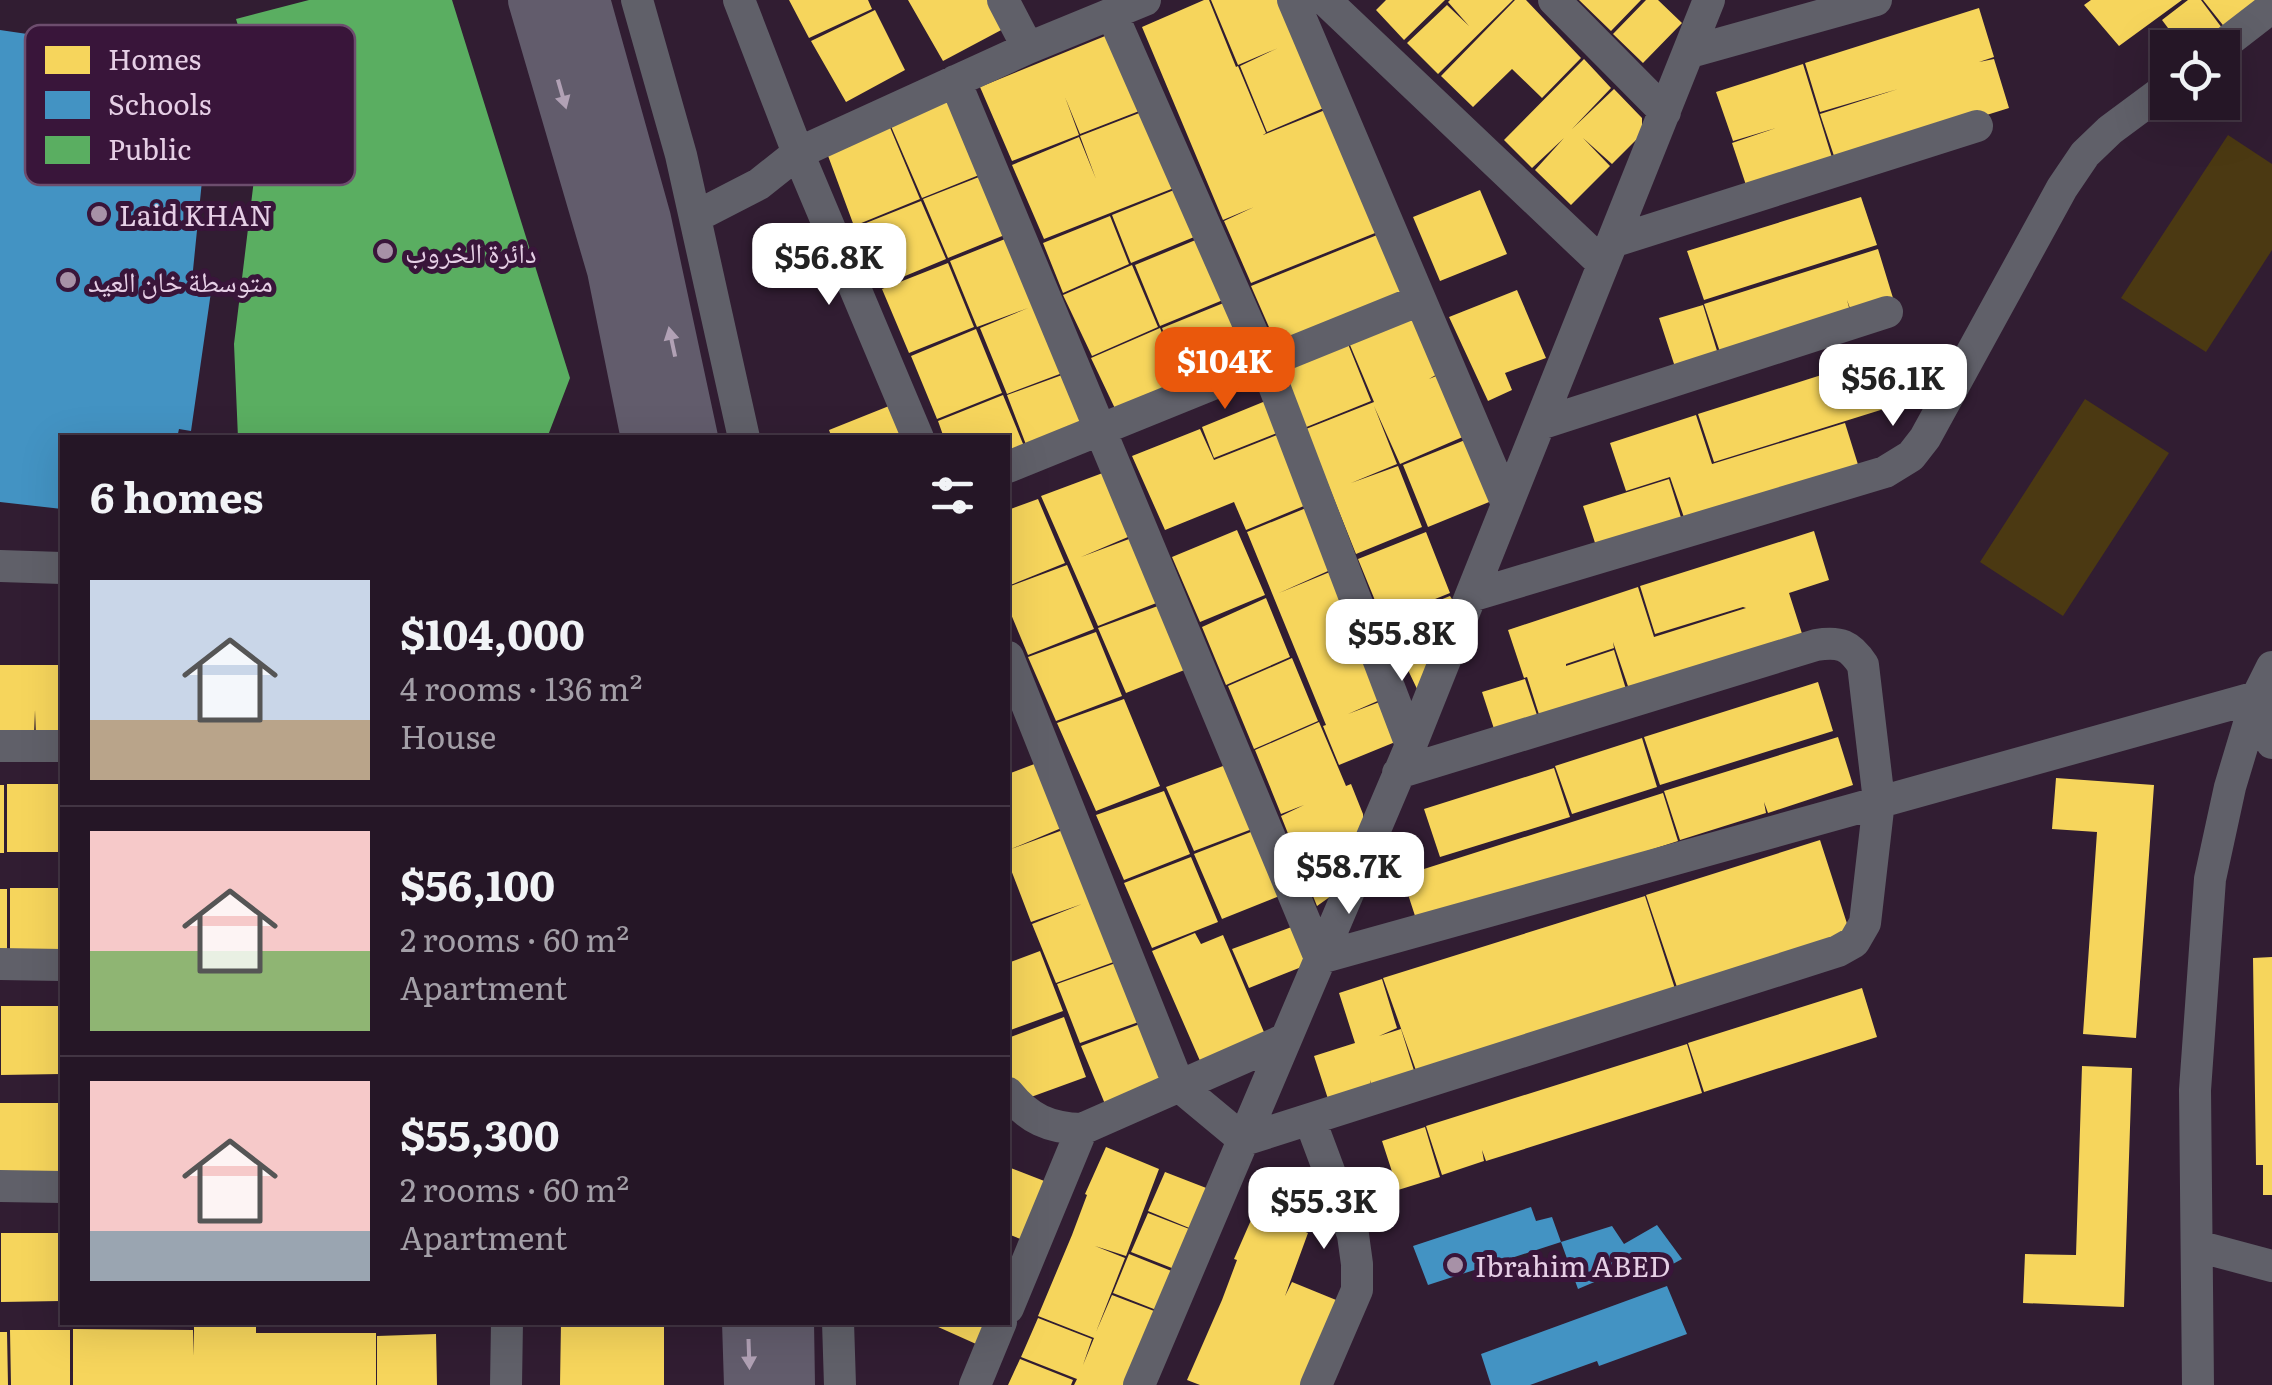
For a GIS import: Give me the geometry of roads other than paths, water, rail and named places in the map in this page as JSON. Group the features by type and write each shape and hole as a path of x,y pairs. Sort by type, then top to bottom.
{"highway":[{"path":"534,0 613,270 655,435"},
{"path":"584,0 646,219 655,435"},
{"path":"748,1325 750,1385"},
{"path":"788,1325 789,1385"}],"street":[{"path":"636,0 681,155 743,435"},
{"path":"739,0 798,153 917,435"},
{"path":"1003,0 1028,48"},
{"path":"695,217 759,184 798,153 1028,48 1145,0"},
{"path":"1293,0 1507,504"},
{"path":"1325,0 1607,253"},
{"path":"1554,0 1666,112"},
{"path":"1139,1385 1405,759 1709,0"},
{"path":"1690,52 1876,0"},
{"path":"2240,32 2272,7"},
{"path":"1112,14 1264,362 1405,759"},
{"path":"955,81 1320,958"},
{"path":"1471,596 1885,472 1911,456 1926,438 2062,188 2085,154 2150,100"},
{"path":"1607,253 1977,126"},
{"path":"1010,465 1420,300"},
{"path":"1540,424 1887,312"},
{"path":"0,566 60,568"},
{"path":"1244,1140 1838,951 1854,942 1864,923 1879,801 1864,665 1853,650 1833,642 1405,759"},
{"path":"1010,663 1179,1086 1244,1140"},
{"path":"2198,1385 2196,1090 2210,879 2230,787 2257,697 2272,667"},
{"path":"1320,958 2257,697"},
{"path":"2257,697 2272,743"},
{"path":"0,746 60,746"},
{"path":"0,964 60,965"},
{"path":"1010,1096 1022,1111 1042,1121 1058,1128 1082,1129 1286,1039"},
{"path":"1310,1120 1353,1235 1357,1264 1357,1290 1316,1385"},
{"path":"1010,1303 1082,1129"},
{"path":"0,1186 60,1187"},
{"path":"2198,1246 2272,1266"},
{"path":"506,1385 507,1325"},
{"path":"838,1325 840,1385"},
{"path":"975,1385 1001,1325"}],"place":[{"name":"Laid KHAN","path":"99,214"},
{"name":"دائرة الخروب","path":"385,251"},
{"name":"متوسطة خان العيد","path":"68,280"},
{"name":"Ibrahim ABED","path":"1455,1265"}]}
